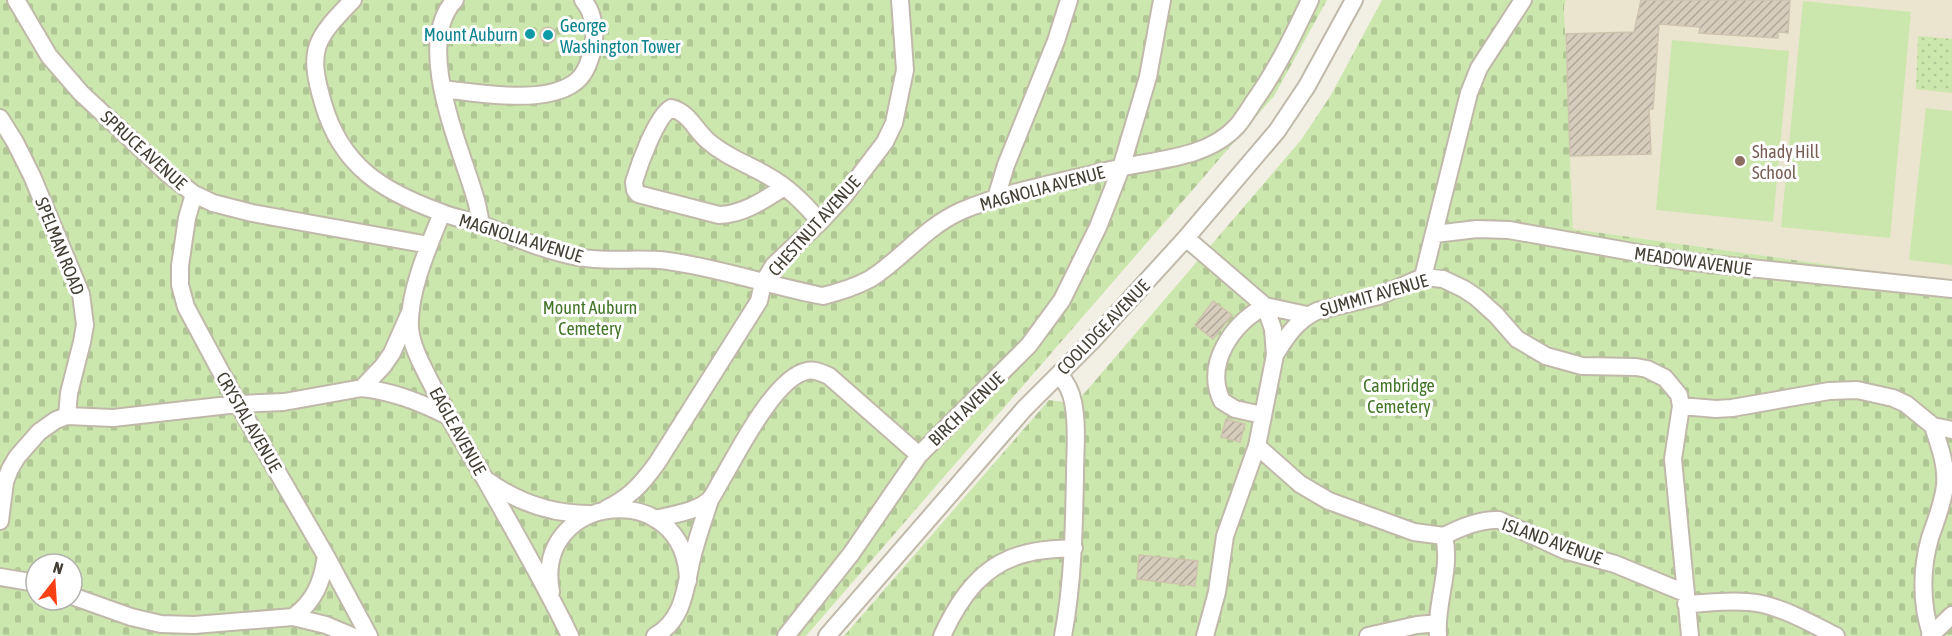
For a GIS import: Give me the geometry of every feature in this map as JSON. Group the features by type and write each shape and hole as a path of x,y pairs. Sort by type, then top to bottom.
{"street":[{"name":"SPRUCE AVENUE","path":"16,0 49,56 81,93 175,180 195,194 213,202 252,213 429,245"},
{"name":"MAGNOLIA AVENUE","path":"353,0 329,24 319,42 314,61 316,81 326,113 340,145 350,159 367,175 400,194 442,213 481,224 578,258 667,261 823,296 844,291 870,278 927,231 952,215 996,198 1190,154 1219,141 1237,126 1265,86 1310,0"},
{"path":"455,0 444,17 437,46 450,122 476,199 481,224"},
{"path":"443,89 493,95 524,95 561,90 575,83 586,69 594,39 591,13 583,0"},
{"name":"CHESTNUT AVENUE","path":"606,509 629,496 639,487 657,463 759,301 763,283 774,265 820,222 885,141 894,123 905,70 900,0"},
{"path":"996,198 1006,165 1052,52 1069,0"},
{"name":"BIRCH AVENUE","path":"786,636 851,554 919,455 1008,367 1047,323 1062,300 1098,227 1121,168 1148,77 1162,0"},
{"name":"COOLIDGE AVENUE","path":"827,636 1024,409 1092,341 1186,238 1277,131 1354,0"},
{"path":"1423,277 1456,141 1474,80 1523,0"},
{"path":"784,187 752,207 732,215 719,215 638,194 634,182 658,123 665,112 671,108 686,114 706,140 718,150 771,177 784,187 809,209 820,222"},
{"name":"SPELMAN ROAD","path":"0,118 32,176 81,294 85,325 69,393 67,416"},
{"name":"CRYSTAL AVENUE","path":"195,194 183,236 180,266 180,285 186,307 369,636"},
{"name":"EAGLE AVENUE","path":"442,213 429,245 411,310 411,334 415,348 446,415 485,479 556,606 570,636"},
{"name":"MEADOW AVENUE","path":"1435,234 1477,229 1509,230 1683,261 1952,289"},
{"path":"1186,238 1265,306 1308,315"},
{"name":"SUMMIT AVENUE","path":"1308,315 1379,296 1423,277 1443,279 1464,289 1496,315 1517,339 1546,356 1582,366 1636,367 1658,373 1672,386 1681,406"},
{"path":"1208,633 1226,537 1257,446 1275,355 1273,329 1265,306"},
{"path":"1262,415 1235,409 1222,401 1217,386 1217,365 1224,346 1242,322 1265,306"},
{"path":"362,388 383,366 392,352 411,310"},
{"path":"1275,355 1287,336 1308,315"},
{"path":"655,636 676,616 686,594 693,555 710,500 739,448 770,400 792,378 806,371 818,371 829,376 919,455"},
{"path":"1059,374 1066,382 1071,394 1075,414 1074,548 1063,636"},
{"path":"0,521 5,482 17,458 47,425 67,416 122,417 238,404 284,402 362,388 385,391 409,398 446,415"},
{"path":"1685,633 1685,599 1672,459 1681,406 1732,408 1829,391 1857,390 1881,394 1906,404 1933,426 1952,430"},
{"path":"1930,635 1923,585 1925,565 1941,508 1945,484 1943,461 1933,426"},
{"path":"1257,446 1300,484 1329,501 1414,532 1444,536 1447,555 1438,630 1368,636"},
{"path":"485,479 517,500 536,507 555,512 589,514"},
{"path":"655,519 687,512 710,500"},
{"path":"582,636 567,624 556,606 550,588 549,569 555,548 570,527 589,514 606,509 632,510 655,519 672,534 681,546 688,581"},
{"name":"ISLAND AVENUE","path":"1444,536 1471,524 1499,520 1564,550 1615,564 1685,599"},
{"path":"942,636 960,602 976,581 993,566 1029,552 1074,548"},
{"path":"293,617 312,599 320,584 326,556"},
{"path":"0,577 24,581"},
{"path":"1685,599 1760,603 1782,610 1836,636"},
{"path":"84,600 130,617 161,624 194,625 293,617 326,625 352,636"},
{"path":"1930,635 1952,615"}],"shaded area":[{"name":"Shady Hill School","path":"1566,0 1952,0 1952,280 1901,275 1573,229 1564,6"}],"green space":[{"name":"Mount Auburn Cemetery","path":"0,0 1327,0 1274,96 806,636 0,636"},
{"name":"Cambridge Cemetery","path":"1382,0 1566,0 1564,6 1573,229 1901,275 1952,280 1952,636 844,636 1049,400 1083,405 1082,396 1301,140 1331,95"},
{"path":"1803,1 1911,12 1890,238 1781,227"},
{"path":"1918,36 1952,39 1952,93 1916,89"},
{"path":"1672,40 1789,51 1773,222 1656,210"},
{"path":"1926,108 1952,111 1952,265 1909,260"}],"building":[{"path":"1641,0 1790,0 1788,33 1778,32 1778,38 1699,33 1700,27 1659,24 1653,109 1649,109 1651,154 1570,156 1566,34 1634,32"},
{"name":"George Washington Tower","path":"548,27 554,29 556,35 554,41 548,43 542,41 540,35 542,29"},
{"path":"1213,301 1232,315 1213,339 1195,325"},
{"path":"1226,419 1245,424 1240,442 1221,437"},
{"path":"1139,555 1198,561 1195,586 1137,579"}],"place":[{"name":"Mount Auburn","path":"530,34"},
{"name":"George Washington Tower","path":"548,35"},
{"name":"Shady Hill School","path":"1740,161"}]}
